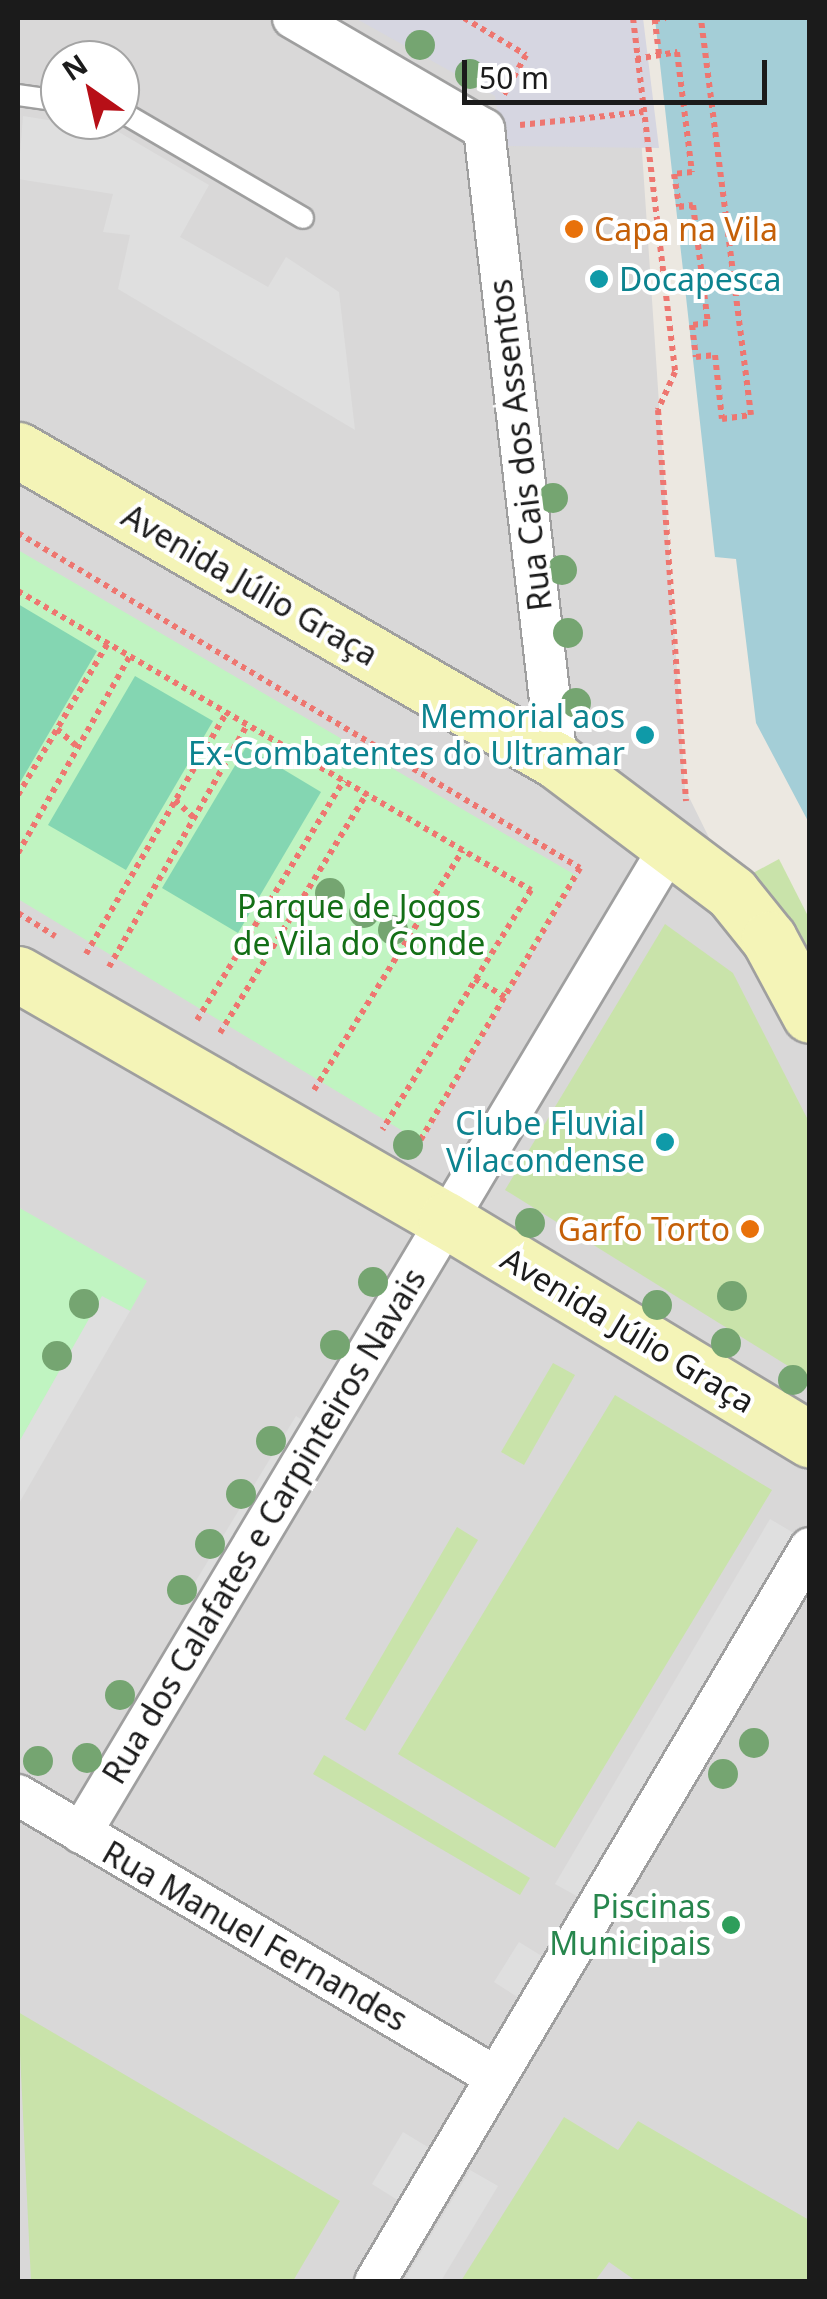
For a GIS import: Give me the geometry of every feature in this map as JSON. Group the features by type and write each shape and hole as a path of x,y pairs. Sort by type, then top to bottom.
{"main road":[{"name":"Avenida Júlio Graça","path":"18,450 557,761 749,912 810,1015"},
{"name":"Avenida Júlio Graça","path":"18,974 446,1220 810,1440"}],"street":[{"path":"293,18 484,129"},
{"name":"Rua Cais dos Assentos","path":"484,129 557,761"},
{"path":"446,1220 680,855"},
{"name":"Rua dos Calafates e Carpinteiros Navais","path":"81,1833 446,1220"},
{"path":"375,2282 810,1548"},
{"name":"Rua Manuel Fernandes","path":"18,1795 494,2076"}],"lane":[{"path":"140,122 302,218"}],"path":[{"path":"464,18 526,56 484,129"},
{"path":"633,18 676,372 658,410 680,855"},
{"path":"659,54 655,19 666,18"},
{"path":"636,58 677,52 692,172 674,174 679,207 693,204 708,323 692,325 696,357 714,354 722,419 751,415 701,18"},
{"path":"484,129 643,112"},
{"path":"18,534 580,868 411,1156"},
{"path":"18,591 530,890 380,1132"},
{"path":"18,795 108,643"},
{"path":"18,854 130,656"},
{"path":"86,954 226,713"},
{"path":"109,967 247,724"},
{"path":"57,729 78,747"},
{"path":"198,1020 344,780"},
{"path":"220,1032 367,793"},
{"path":"175,800 194,818"},
{"path":"314,1091 463,850"},
{"path":"475,979 504,997"}],"shaded area":[{"path":"18,18 633,18 685,789 809,1040 809,2281 18,2281"},
{"path":"355,18 643,18 659,148 503,146 495,96"},
{"path":"23,116 40,119 40,140 132,140 209,185 180,237 268,287 286,257 339,292 355,430 118,289 130,235 103,232 113,194 18,179"},
{"path":"102,1296 130,1311 18,1505 18,1444"},
{"path":"296,1416 307,1423 203,1596 191,1589"},
{"path":"770,1519 797,1535 582,1899 555,1884"},
{"path":"519,1942 545,1958 519,1998 494,1982"},
{"path":"403,2132 431,2149 399,2201 372,2184"},
{"path":"470,2170 498,2186 441,2281 406,2277"}],"green space":[{"name":"Parque de Jogos de Vila do Conde","path":"18,550 577,876 421,1142 18,899"},
{"path":"18,604 97,651 18,786"},
{"path":"135,676 213,721 126,870 48,825"},
{"path":"246,747 321,792 238,933 162,888"},
{"path":"779,859 809,918 809,950 753,873"},
{"path":"665,924 733,973 809,1122 809,1379 505,1190"},
{"path":"18,1207 147,1281 130,1311 102,1297 18,1444"},
{"path":"553,1363 575,1375 524,1465 501,1452"},
{"path":"615,1395 772,1490 555,1848 398,1754"},
{"path":"457,1527 478,1540 365,1731 345,1719"},
{"path":"324,1755 530,1878 520,1895 313,1774"},
{"path":"18,2012 340,2201 293,2281 31,2281"},
{"path":"564,2117 618,2150 638,2121 809,2220 809,2281 636,2281 609,2262 595,2281 461,2281"}],"water":[{"path":"810,18 809,823 756,723 736,559 715,557 655,19"}],"place":[{"name":"Capa na Vila","path":"574,229"},
{"name":"Docapesca","path":"599,279"},
{"name":"Memorial aos Ex-Combatentes do Ultramar","path":"645,735"},
{"name":"Clube Fluvial Vilacondense","path":"665,1142"},
{"name":"Garfo Torto","path":"750,1229"},
{"name":"Piscinas Municipais","path":"731,1925"}]}
